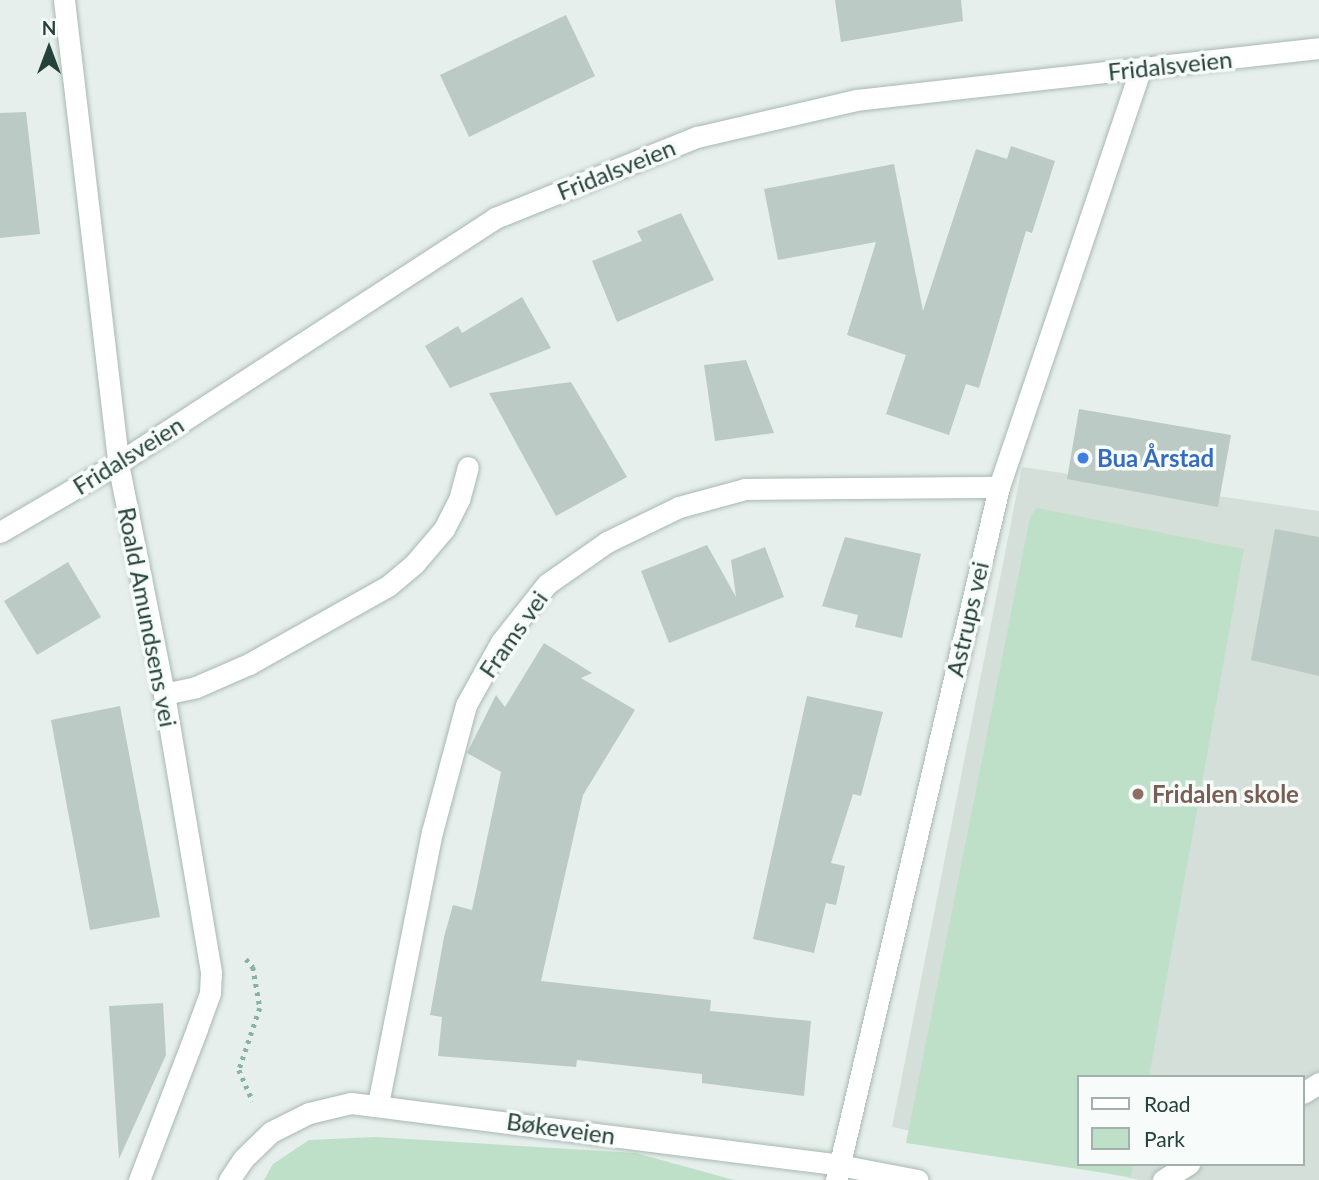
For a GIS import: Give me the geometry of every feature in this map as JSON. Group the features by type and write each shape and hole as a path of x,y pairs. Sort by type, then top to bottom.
{"street":[{"name":"Roald Amundsens vei","path":"64,0 118,463 164,694 211,973 201,1017 139,1180"},
{"name":"Fridalsveien","path":"0,532 118,463 495,218 697,136 856,100 978,83 1140,70 1319,48"},
{"name":"Astrups vei","path":"837,1173 999,487 1140,70"},
{"path":"164,694 197,687 249,664 388,586 415,563 444,529 459,500 468,467"},
{"name":"Frams vei","path":"378,1104 434,820 466,705 501,642 547,584 607,542 667,513 746,489 999,487"},
{"name":"Bøkeveien","path":"229,1180 243,1159 271,1132 309,1113 351,1103 378,1104 837,1173 918,1180"},
{"path":"1163,1180 1186,1166"}],"path":[{"path":"249,1095 239,1070 258,1023 258,988"}],"shaded area":[{"name":"Fridalen skole","path":"1022,467 1319,511 1319,1180 1139,1180 892,1127"}],"green space":[{"path":"1037,508 1244,549 1149,1075 1078,1075 1078,1166 1133,1166 1131,1177 906,1143 1030,517"},
{"path":"375,1137 636,1153 734,1180 264,1180 273,1164 309,1140"}],"building":[{"path":"835,0 961,0 963,21 841,42"},
{"path":"566,15 595,76 469,137 440,75"},
{"path":"26,112 40,234 0,238 0,113"},
{"path":"1011,146 1055,161 1032,233 1026,231 979,388 966,384 949,435 886,414 906,355 847,335 876,242 778,260 764,189 894,164 923,311 976,149 1007,159"},
{"path":"681,213 714,280 617,322 592,261 642,241 637,231"},
{"path":"522,297 551,348 450,388 425,346 458,326 462,333"},
{"path":"746,360 774,433 715,441 704,365"},
{"path":"571,382 627,477 556,516 489,393"},
{"path":"1079,409 1231,435 1218,507 1067,479"},
{"path":"1275,529 1319,537 1319,676 1251,660"},
{"path":"845,537 921,554 902,638 855,627 858,615 822,606"},
{"path":"707,545 736,597 731,560 765,547 784,597 669,643 641,571"},
{"path":"68,562 101,617 37,655 4,601"},
{"path":"544,643 592,673 581,678 635,710 583,795 541,981 711,1000 710,1011 811,1021 804,1096 702,1083 702,1074 577,1060 576,1067 438,1056 442,1017 430,1015 444,937 453,905 472,910 501,772 467,753 496,695 505,707"},
{"path":"807,696 883,712 861,796 853,794 831,863 845,866 836,905 826,903 814,953 753,939"},
{"path":"120,706 160,917 90,930 51,720"},
{"path":"163,1003 166,1055 119,1159 109,1006"}],"place":[{"name":"Bua Årstad","path":"1083,458"},
{"name":"Fridalen skole","path":"1138,794"}]}
